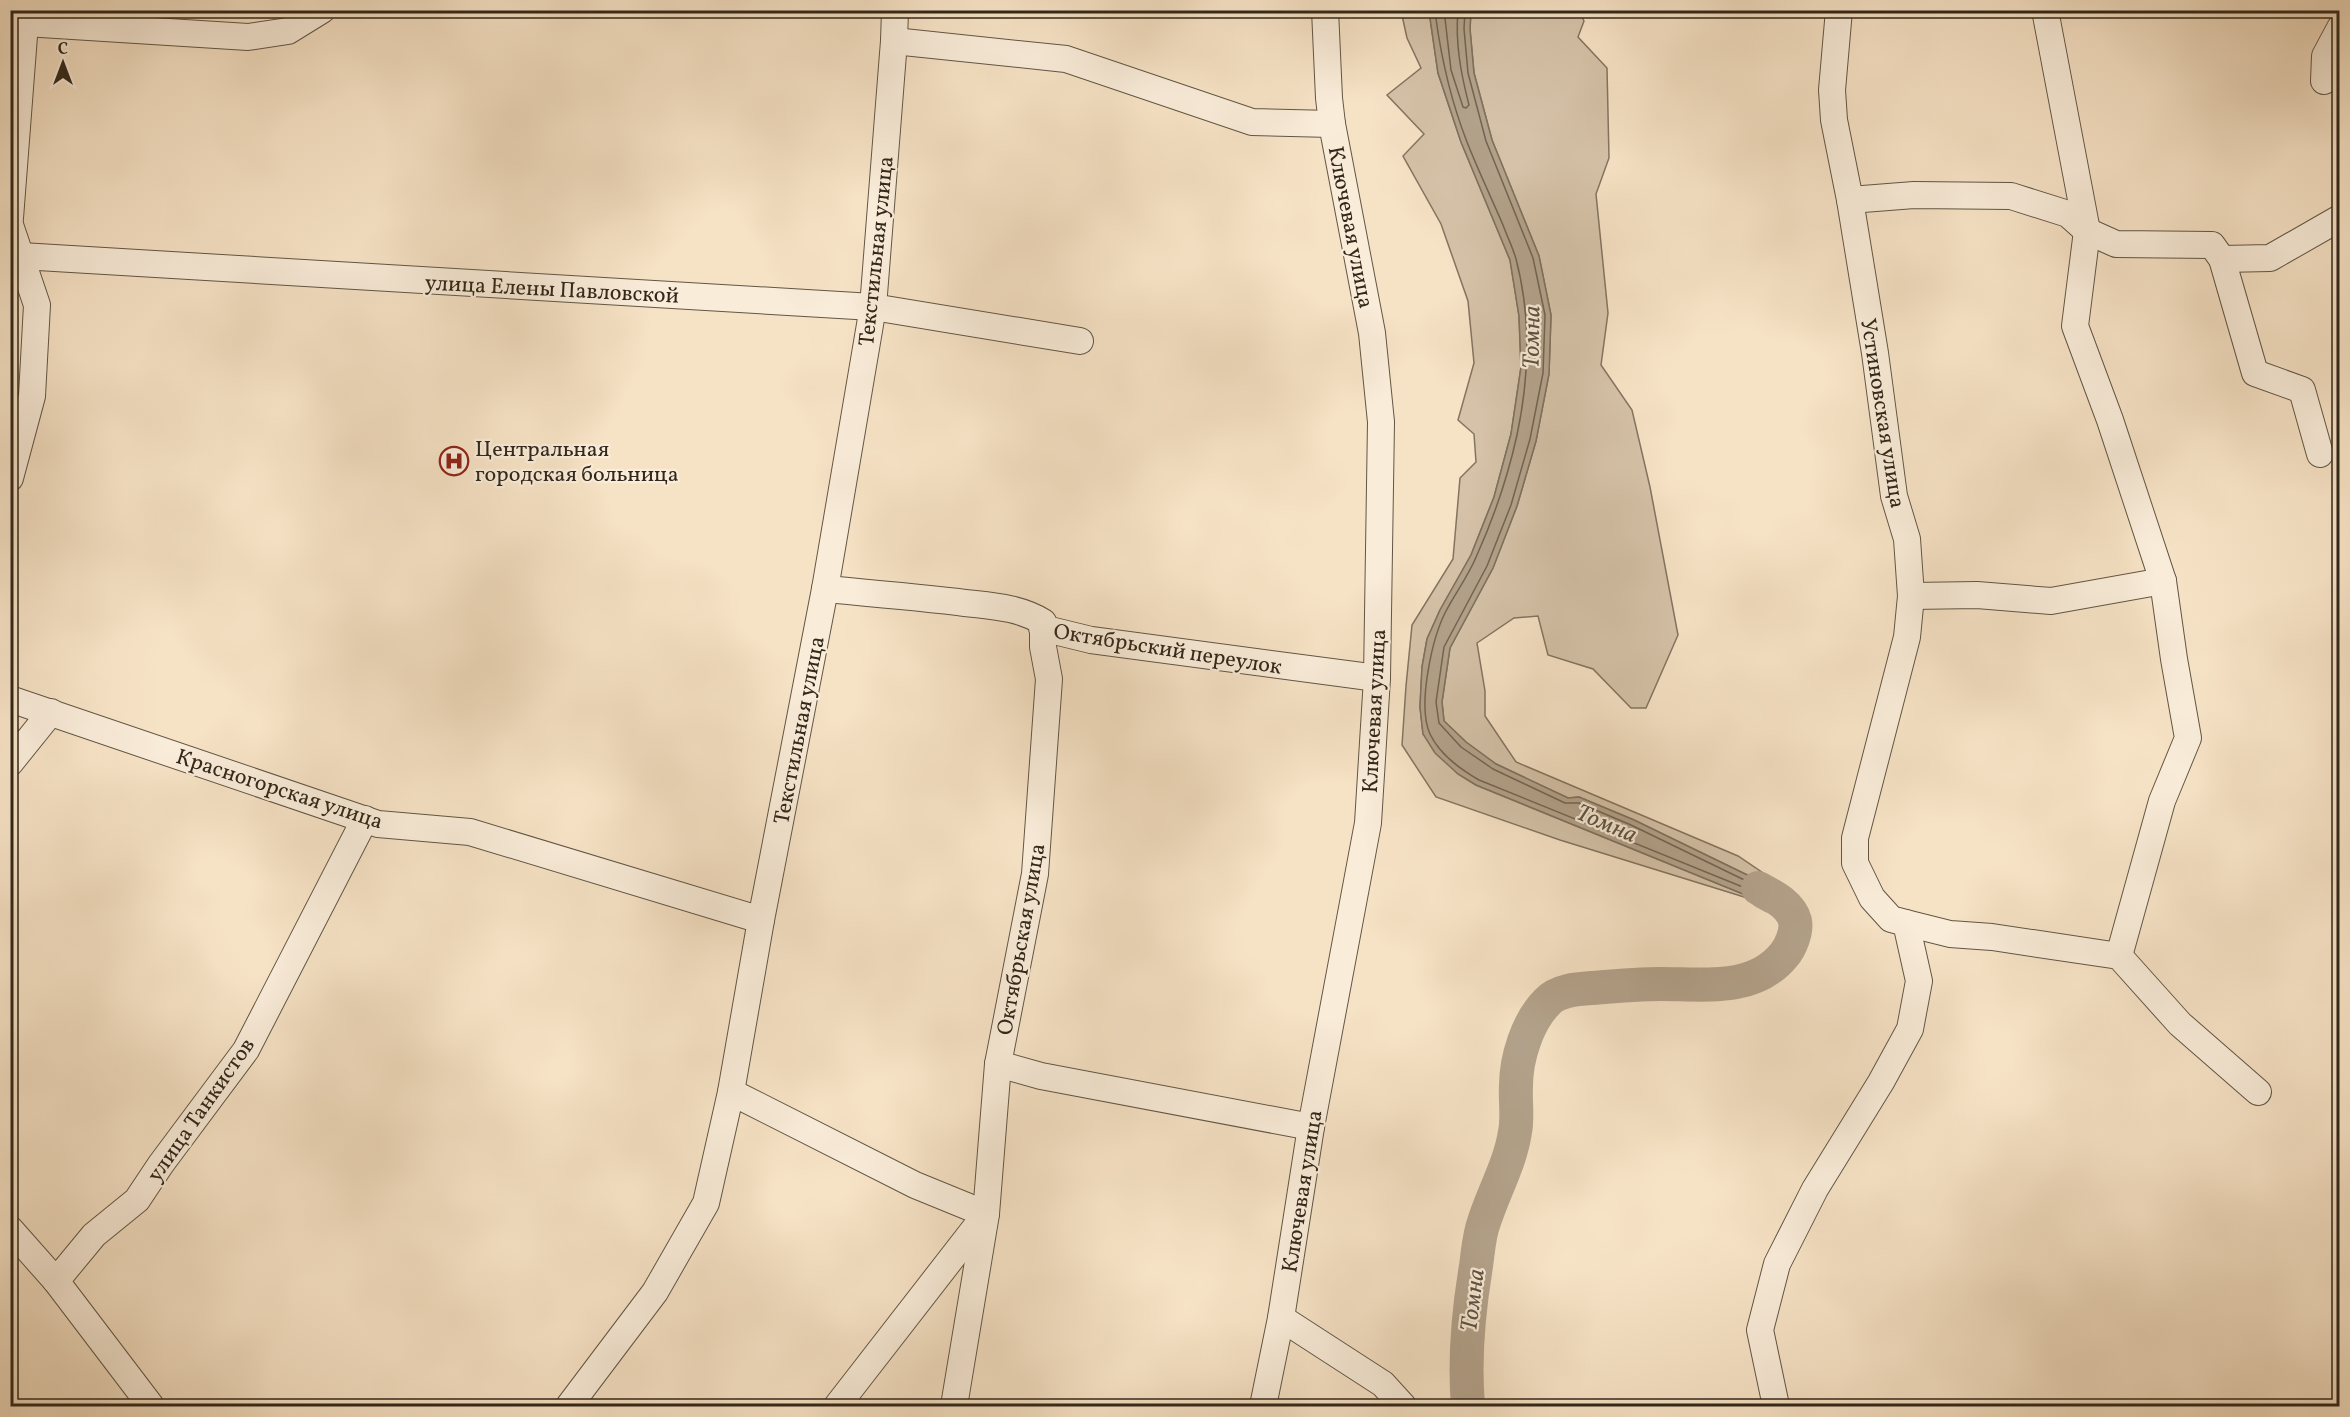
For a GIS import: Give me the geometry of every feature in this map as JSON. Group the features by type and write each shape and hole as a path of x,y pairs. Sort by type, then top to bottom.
{"street":[{"path":"10,218 26,17 248,37 288,32 322,10"},
{"name":"Текстильная улица","path":"569,1407 655,1292 706,1203 731,1092 761,920 825,589 873,307 895,10"},
{"name":"Ключевая улица","path":"1263,1407 1281,1318 1311,1127 1368,823 1377,678 1382,422 1372,333 1332,124 1324,10"},
{"name":"Устиновская улица","path":"1839,10 1832,90 1838,145 1850,200 1875,353 1894,496 1907,539 1911,596 1907,637 1855,838 1855,863 1872,898 1891,919 1950,934 1992,937 2119,956"},
{"path":"2045,10 2087,231 2075,326 2110,420 2163,581 2188,738 2162,801 2119,956 2180,1024 2258,1092"},
{"path":"2324,81 2325,56 2340,28"},
{"path":"894,41 1066,59 1252,122 1332,124"},
{"path":"1850,200 1914,195 2011,196 2068,214 2087,231 2116,244 2212,245 2222,259 2255,373 2302,390 2320,454"},
{"path":"2222,259 2270,258 2340,218"},
{"path":"10,225 37,305 32,396 10,478"},
{"name":"улица Елены Павловской","path":"21,256 873,307 1080,341"},
{"path":"1911,596 1977,594 2051,600 2163,581"},
{"name":"Октябрьский переулок","path":"825,589 917,596 1000,606 1030,614 1043,622 1042,628 1091,640 1377,678"},
{"name":"Октябрьская улица","path":"954,1407 986,1214 998,1064 1035,874 1049,679 1042,628"},
{"name":"Красногорская улица","path":"10,699 378,824 470,832 761,920"},
{"path":"10,763 51,712"},
{"name":"улица Танкистов","path":"56,1281 94,1235 137,1200 246,1050 365,819"},
{"path":"1776,1407 1760,1330 1777,1264 1815,1190 1881,1082 1910,1029 1918,981 1906,923"},
{"path":"998,1064 1041,1076 1311,1127"},
{"path":"731,1092 915,1185 986,1214 837,1407"},
{"path":"10,1229 56,1281 139,1401"},
{"path":"1281,1318 1383,1384 1403,1407"}],"shaded area":[{"path":"1401,11 1431,11 1438,73 1461,142 1510,260 1519,316 1521,367 1511,434 1494,497 1471,555 1440,610 1427,639 1422,667 1420,707 1423,734 1458,774 1476,785 1770,905 1560,840 1436,797 1402,745 1412,625 1453,559 1460,478 1476,462 1474,434 1458,420 1474,363 1468,301 1441,224 1403,156 1424,134 1387,95 1421,68 1407,38"},
{"path":"1471,11 1579,11 1584,21 1578,37 1607,68 1609,158 1596,194 1608,313 1601,365 1632,410 1650,487 1678,635 1646,708 1631,708 1593,669 1548,655 1538,616 1514,618 1477,643 1485,691 1485,716 1516,762 1738,856 1778,883 1776,889 1634,820 1579,797 1568,798 1496,764 1466,742 1444,721 1442,702 1450,648 1493,568 1517,506 1536,441 1549,374 1551,315 1539,256 1492,140 1474,73 1470,29"}],"water":[{"path":"1431,11 1471,11 1470,29 1474,73 1492,140 1539,256 1551,315 1549,374 1536,441 1517,506 1493,568 1450,648 1442,702 1444,721 1466,742 1496,764 1568,798 1579,797 1634,820 1776,889 1770,905 1476,785 1458,774 1435,753 1423,734 1420,707 1422,667 1427,639 1440,610 1471,555 1494,497 1511,434 1521,367 1519,316 1510,260 1461,142 1438,73"}],"waterway":[{"name":"Томна","path":"1468,1406 1466,1371 1468,1336 1480,1238 1513,1144 1518,1064 1528,1030 1547,1002 1568,991 1636,985 1711,985 1743,980 1772,967 1784,955 1791,943 1795,921 1793,915 1780,901 1758,888 1773,897 1764,892"}],"place":[{"name":"Центральная городская больница","path":"454,461"}]}
